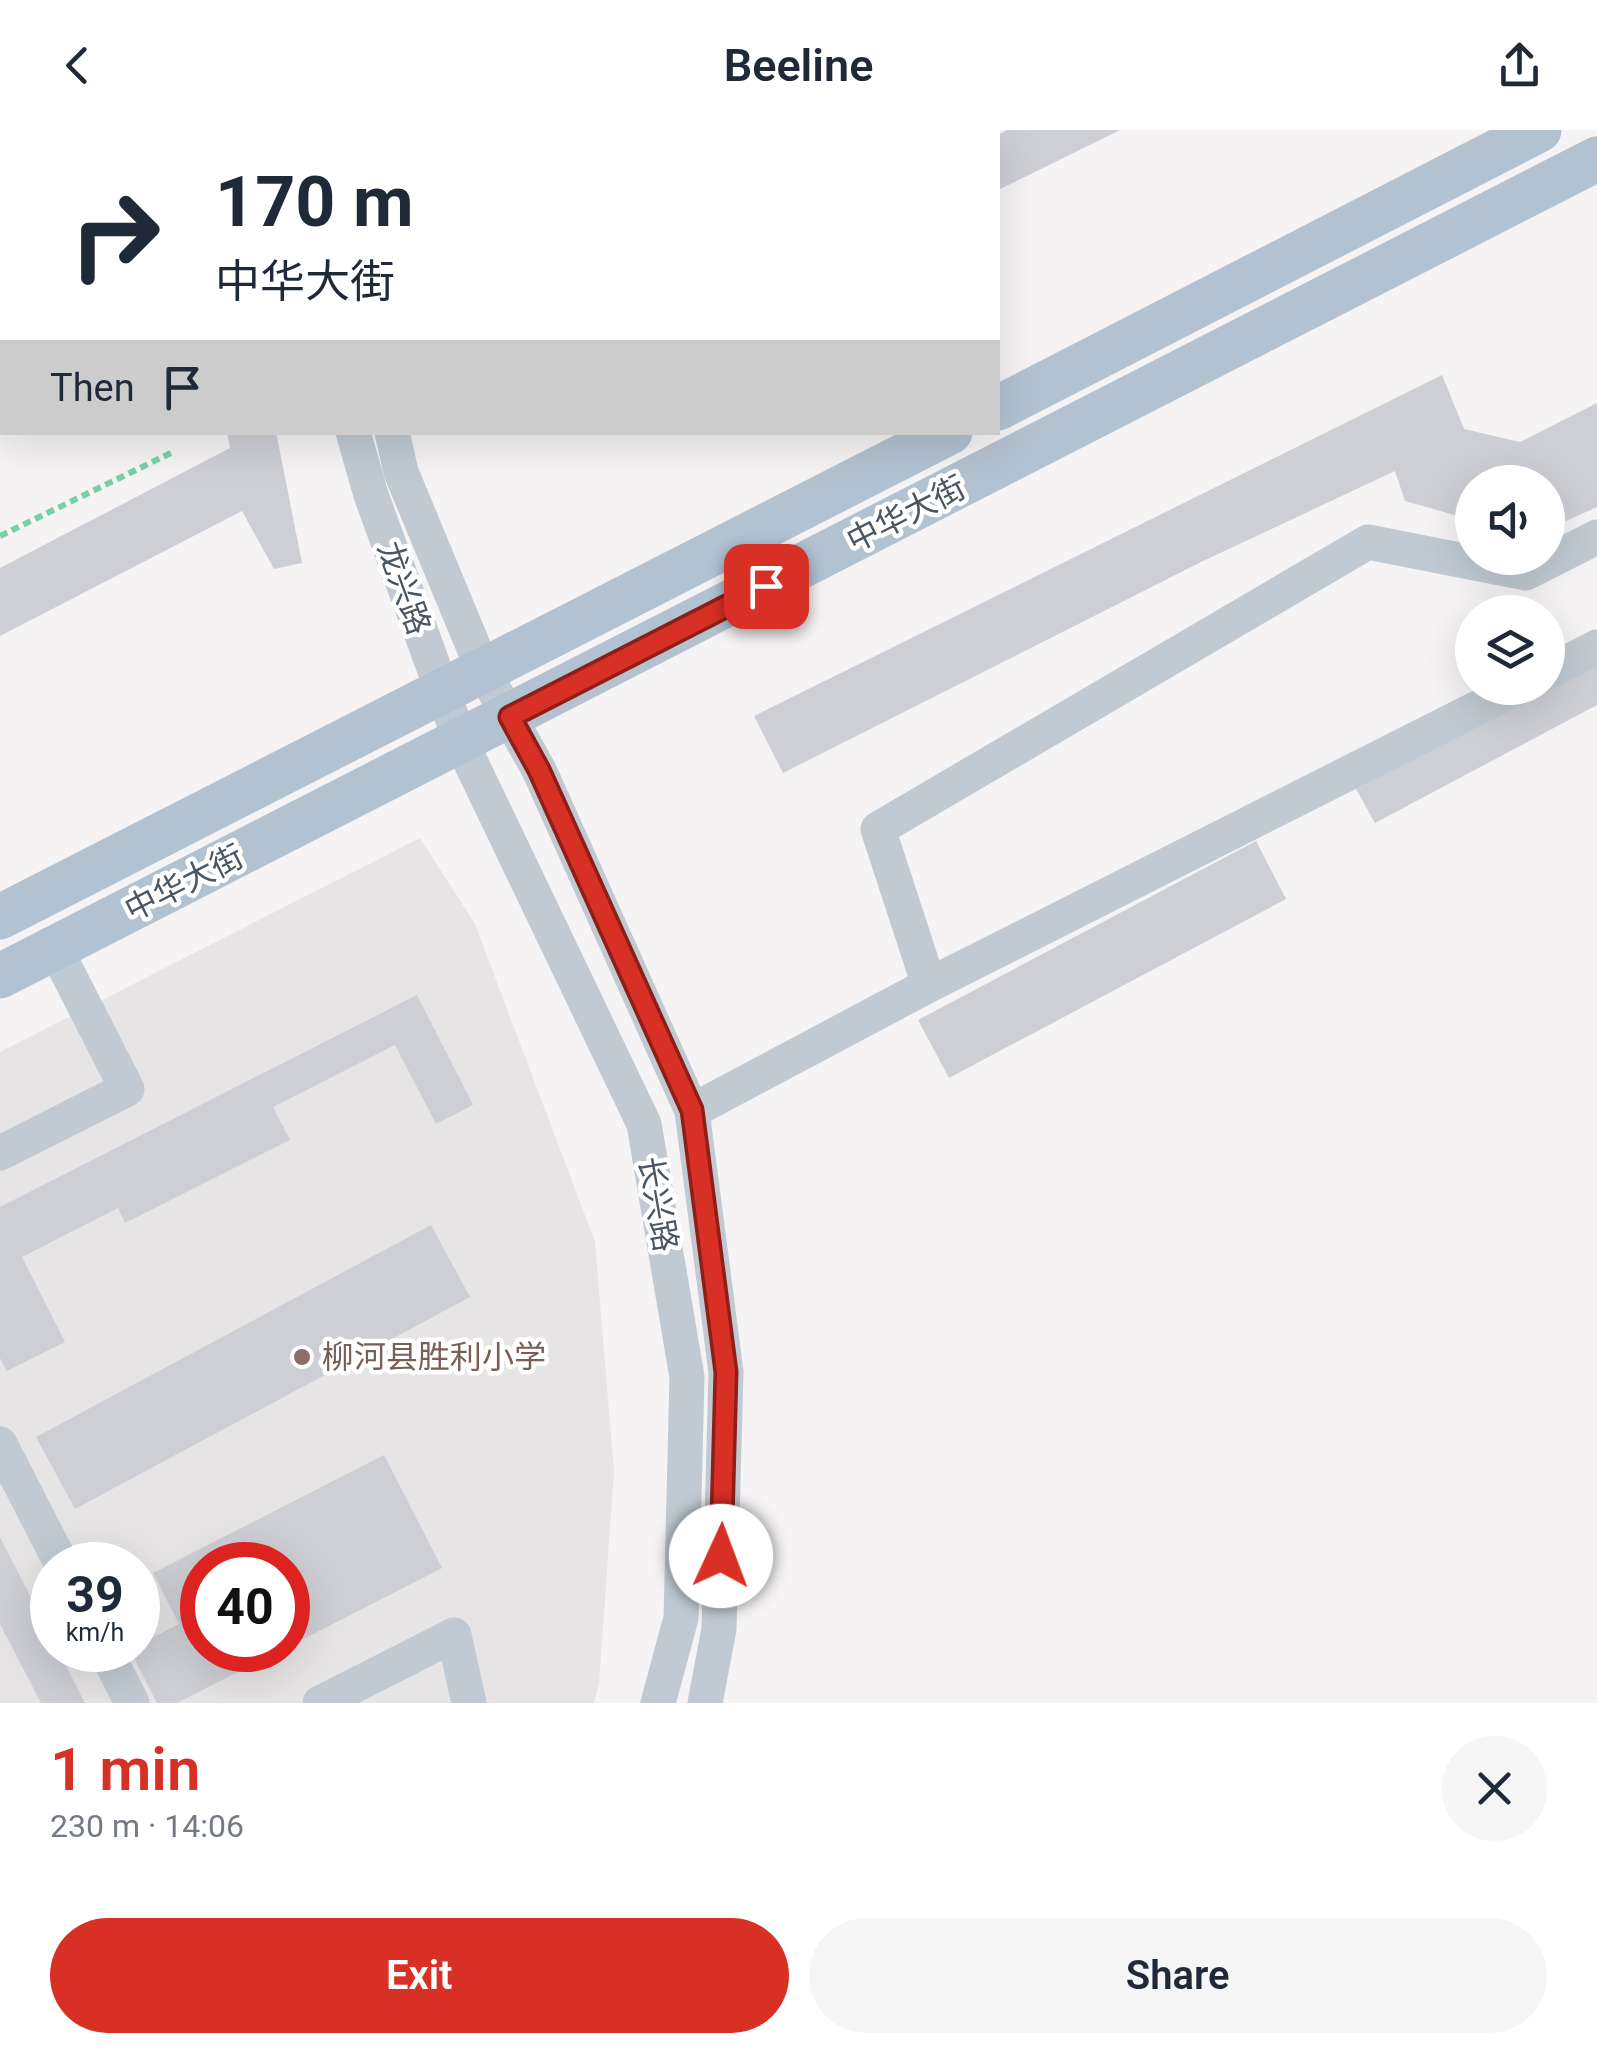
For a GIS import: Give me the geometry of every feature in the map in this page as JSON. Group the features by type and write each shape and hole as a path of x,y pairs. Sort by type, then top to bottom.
{"main road":[{"path":"1000,407 1540,130"},
{"name":"中华大街","path":"0,976 1597,160"},
{"name":"中华大街","path":"0,918 484,672 927,438"}],"street":[{"name":"龙兴路","path":"354,435 370,495 461,742"},
{"name":"龙兴路","path":"393,435 400,472 484,672 510,717"},
{"path":"930,985 878,830 1368,542 1526,573 1597,538"},
{"path":"1565,663 1597,647"},
{"path":"692,1110 1483,705"},
{"name":"长兴路","path":"510,717 539,770 692,1110 726,1372 718,1629 705,1703"},
{"name":"长兴路","path":"461,742 644,1124 687,1377 681,1618 658,1703"},
{"path":"0,1153 127,1089 55,948"},
{"path":"0,1444 50,1542"},
{"path":"320,1703 454,1636 469,1703"},
{"path":"116,1672 132,1703"}],"path":[{"path":"0,536 174,451"}],"shaded area":[{"name":"柳河县胜利小学","path":"420,838 475,924 595,1242 614,1472 599,1683 594,1703 0,1703 0,1052"}],"building":[{"path":"1007,130 1120,130 1000,189 1000,134"},
{"path":"1442,375 1464,429 1520,442 1597,403 1597,507 1565,521 1565,465 1455,465 1455,515 1405,501 1395,471 1201,562 783,773 754,716"},
{"path":"228,435 277,435 302,563 274,569 242,511 0,636 0,568 230,448"},
{"path":"1597,661 1597,705 1375,823 1356,789 1514,705 1565,705 1565,678"},
{"path":"1256,841 1286,899 949,1078 918,1020"},
{"path":"417,995 473,1105 436,1124 395,1045 273,1107 290,1140 125,1223 118,1208 22,1257 65,1342 7,1371 0,1358 0,1207"},
{"path":"431,1225 470,1297 75,1509 36,1437"},
{"path":"384,1455 442,1568 310,1636 310,1542 214,1542"},
{"path":"0,1537 30,1596 30,1672 69,1672 85,1703 41,1703 0,1624"},
{"path":"180,1559 180,1672 238,1672 177,1703 157,1703 141,1672 160,1672 160,1634 179,1624 160,1587 160,1569"}],"place":[{"name":"柳河县胜利小学","path":"302,1357"}],"route":[{"path":"721,1556 726,1372 692,1110 539,770 510,717 766,586"}]}
